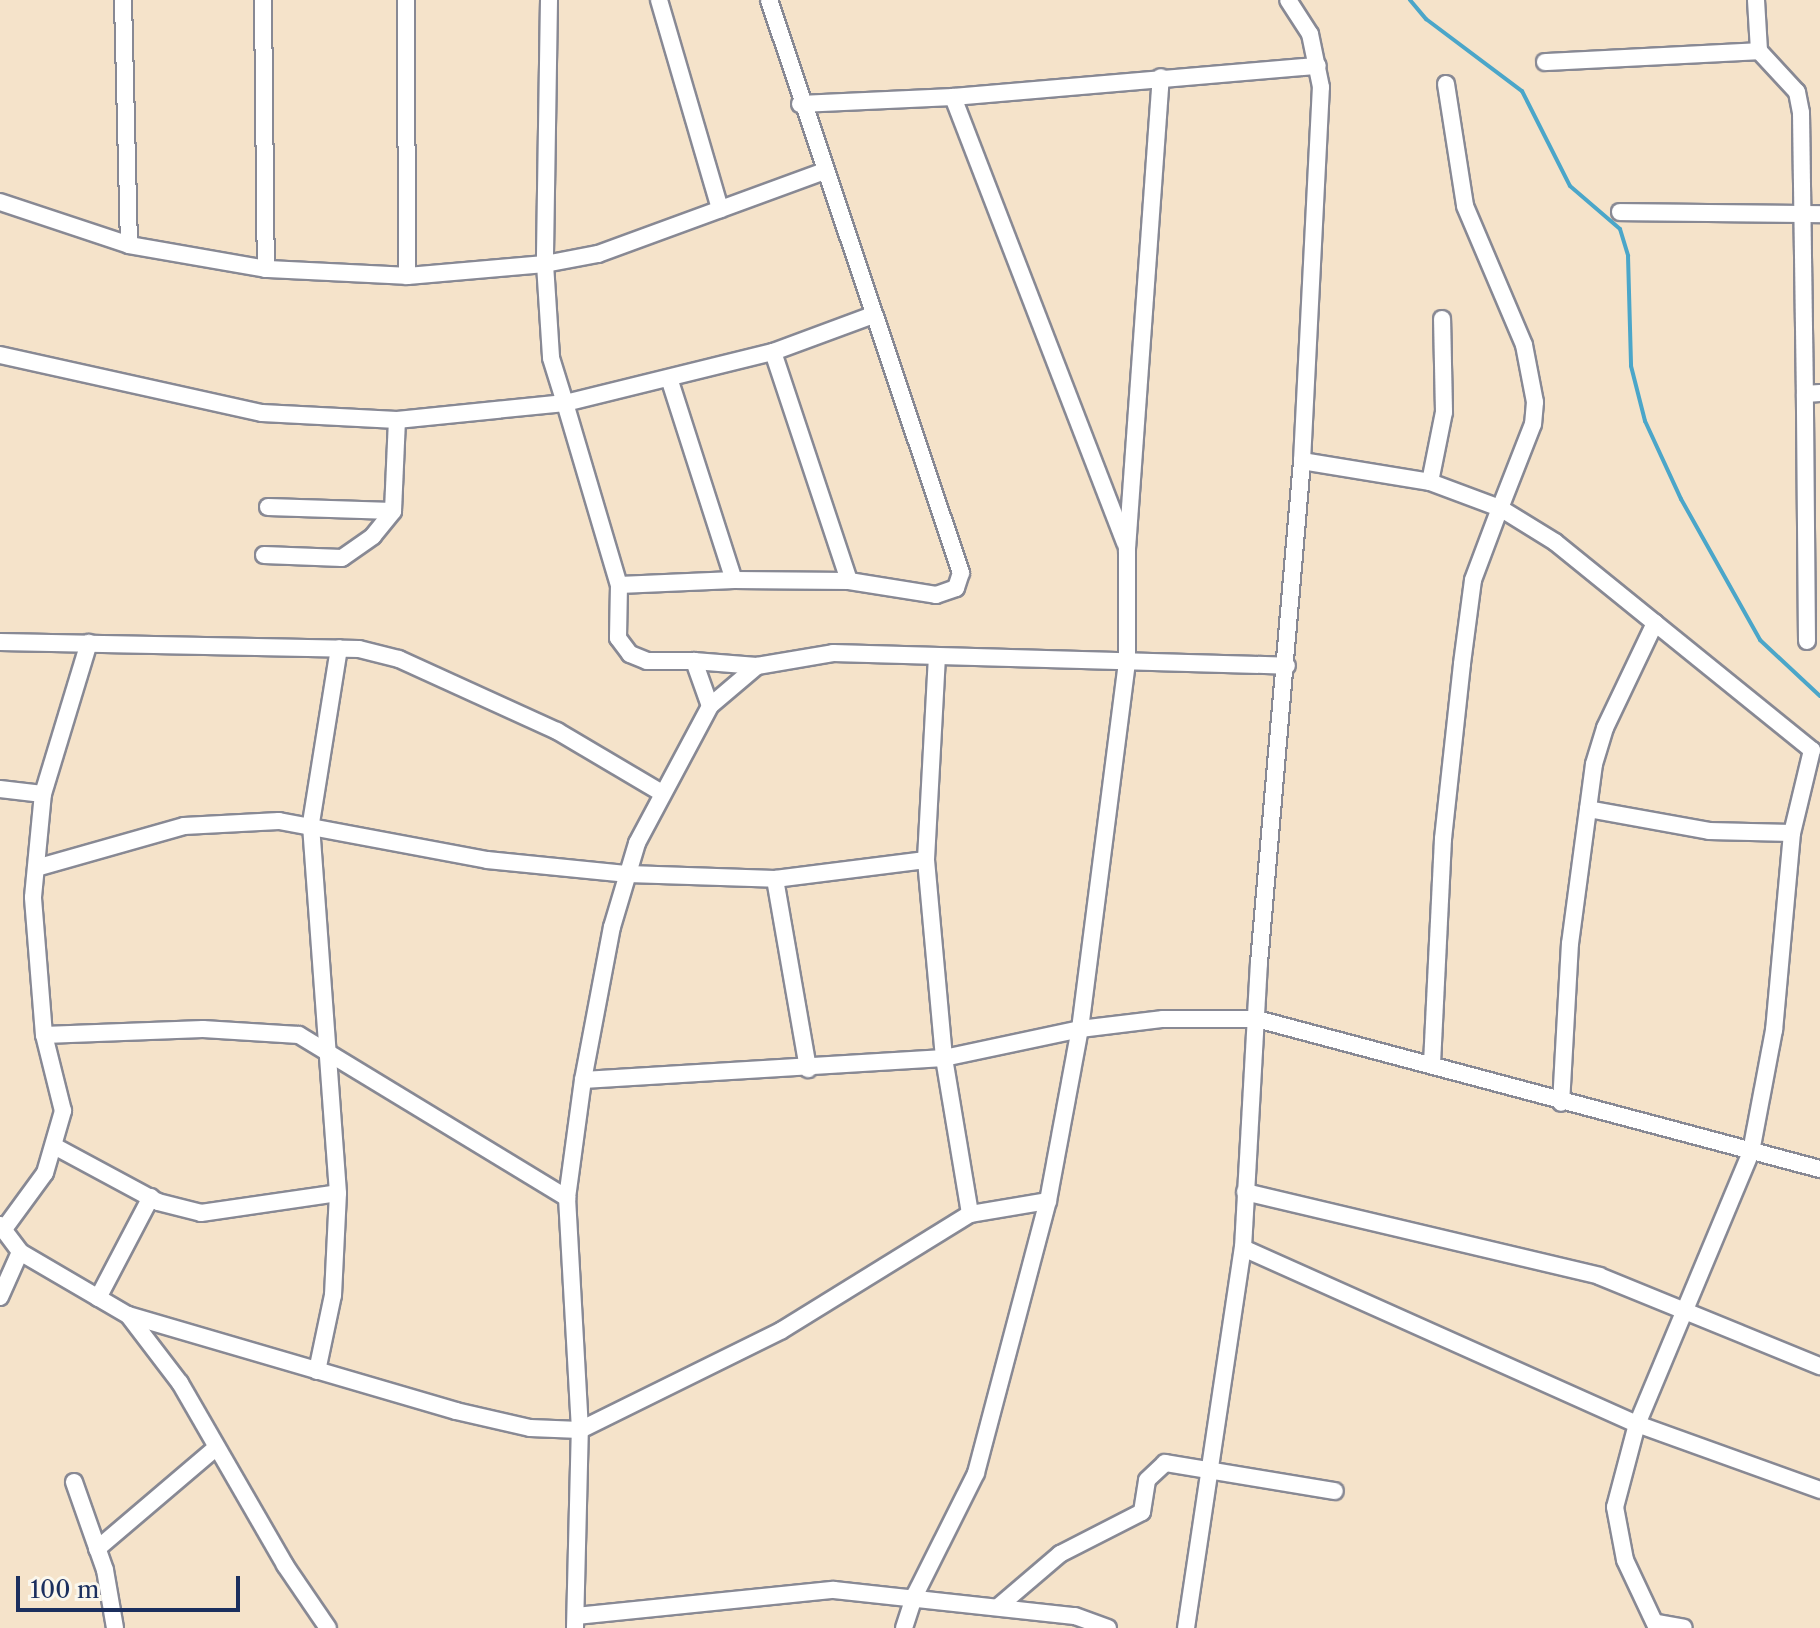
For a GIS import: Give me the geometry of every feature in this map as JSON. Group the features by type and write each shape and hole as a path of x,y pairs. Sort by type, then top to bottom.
{"street":[{"path":"123,0 129,245"},
{"path":"263,0 266,269"},
{"path":"406,0 407,276"},
{"path":"549,0 545,264 551,358 619,585 618,638 630,654 647,661 757,666 833,653 1287,666"},
{"path":"659,0 720,209"},
{"path":"619,585 734,580 849,581 936,595 956,588 961,573 800,104 769,0"},
{"path":"1186,1628 1243,1248 1257,1019 1302,461 1318,66 1310,34 1288,0"},
{"path":"1756,0 1759,51 1797,92 1799,214 1813,393 1807,641"},
{"path":"1545,62 1759,51"},
{"path":"800,104 953,97 1318,66"},
{"path":"904,1628 915,1595 976,1473 1048,1201 1080,1029 1127,661 1127,549 1161,77"},
{"path":"1432,1063 1443,839 1473,580 1533,424 1535,402 1524,345 1465,206 1446,84"},
{"path":"953,97 1127,549"},
{"path":"0,202 129,245 266,269 407,276 545,264 598,254 825,171"},
{"path":"1620,212 1820,214"},
{"path":"0,355 262,413 397,420 565,403 773,352 873,315"},
{"path":"1430,482 1444,412 1442,319"},
{"path":"773,352 849,581"},
{"path":"669,378 734,580"},
{"path":"264,555 342,558 373,536 393,511 397,420"},
{"path":"1302,461 1430,482 1500,508 1555,542 1816,753 1792,833 1774,1030 1751,1152 1637,1424 1615,1507 1625,1560 1640,1599 1657,1625 1684,1628"},
{"path":"268,507 393,511"},
{"path":"1561,1103 1570,943 1588,809 1605,728 1655,623"},
{"path":"0,642 339,648 399,659 557,731 662,793"},
{"path":"89,643 43,794 36,868 35,955 44,1035 63,1111 56,1147 45,1173 2,1227 20,1252 98,1298 128,1315 456,1411 530,1428 580,1430 782,1330 970,1214 1048,1201"},
{"path":"317,1371 333,1295 338,1193 311,823 339,648"},
{"path":"937,656 926,860 944,1058 970,1214"},
{"path":"694,661 710,706"},
{"path":"757,666 710,706 662,793 628,874 583,1080 567,1198 580,1430 576,1622 834,1590 915,1595 1075,1616 1108,1628"},
{"path":"0,789 43,794"},
{"path":"1588,809 1700,830 1792,833"},
{"path":"36,868 184,826 311,823 487,860 628,874 775,879 926,860"},
{"path":"775,879 808,1069"},
{"path":"583,1080 808,1069 944,1058 1080,1029 1163,1019 1257,1019 1432,1063 1561,1103 1820,1169"},
{"path":"44,1035 203,1029 299,1035 327,1048 567,1198"},
{"path":"56,1147 151,1197 201,1213 338,1193"},
{"path":"1245,1192 1599,1276 1820,1366"},
{"path":"98,1298 151,1197"},
{"path":"1243,1248 1637,1424 1820,1490"},
{"path":"0,1297 20,1252"},
{"path":"128,1315 180,1383 328,1628"},
{"path":"97,1549 217,1447"},
{"path":"998,1607 1060,1554 1142,1512 1154,1468 1165,1463 1335,1491"},
{"path":"74,1482 97,1549 115,1628"}],"waterway":[{"path":"1410,0 1426,19 1522,91 1570,186 1620,229 1628,256 1631,366 1645,421 1681,499 1760,640 1820,696"}]}
